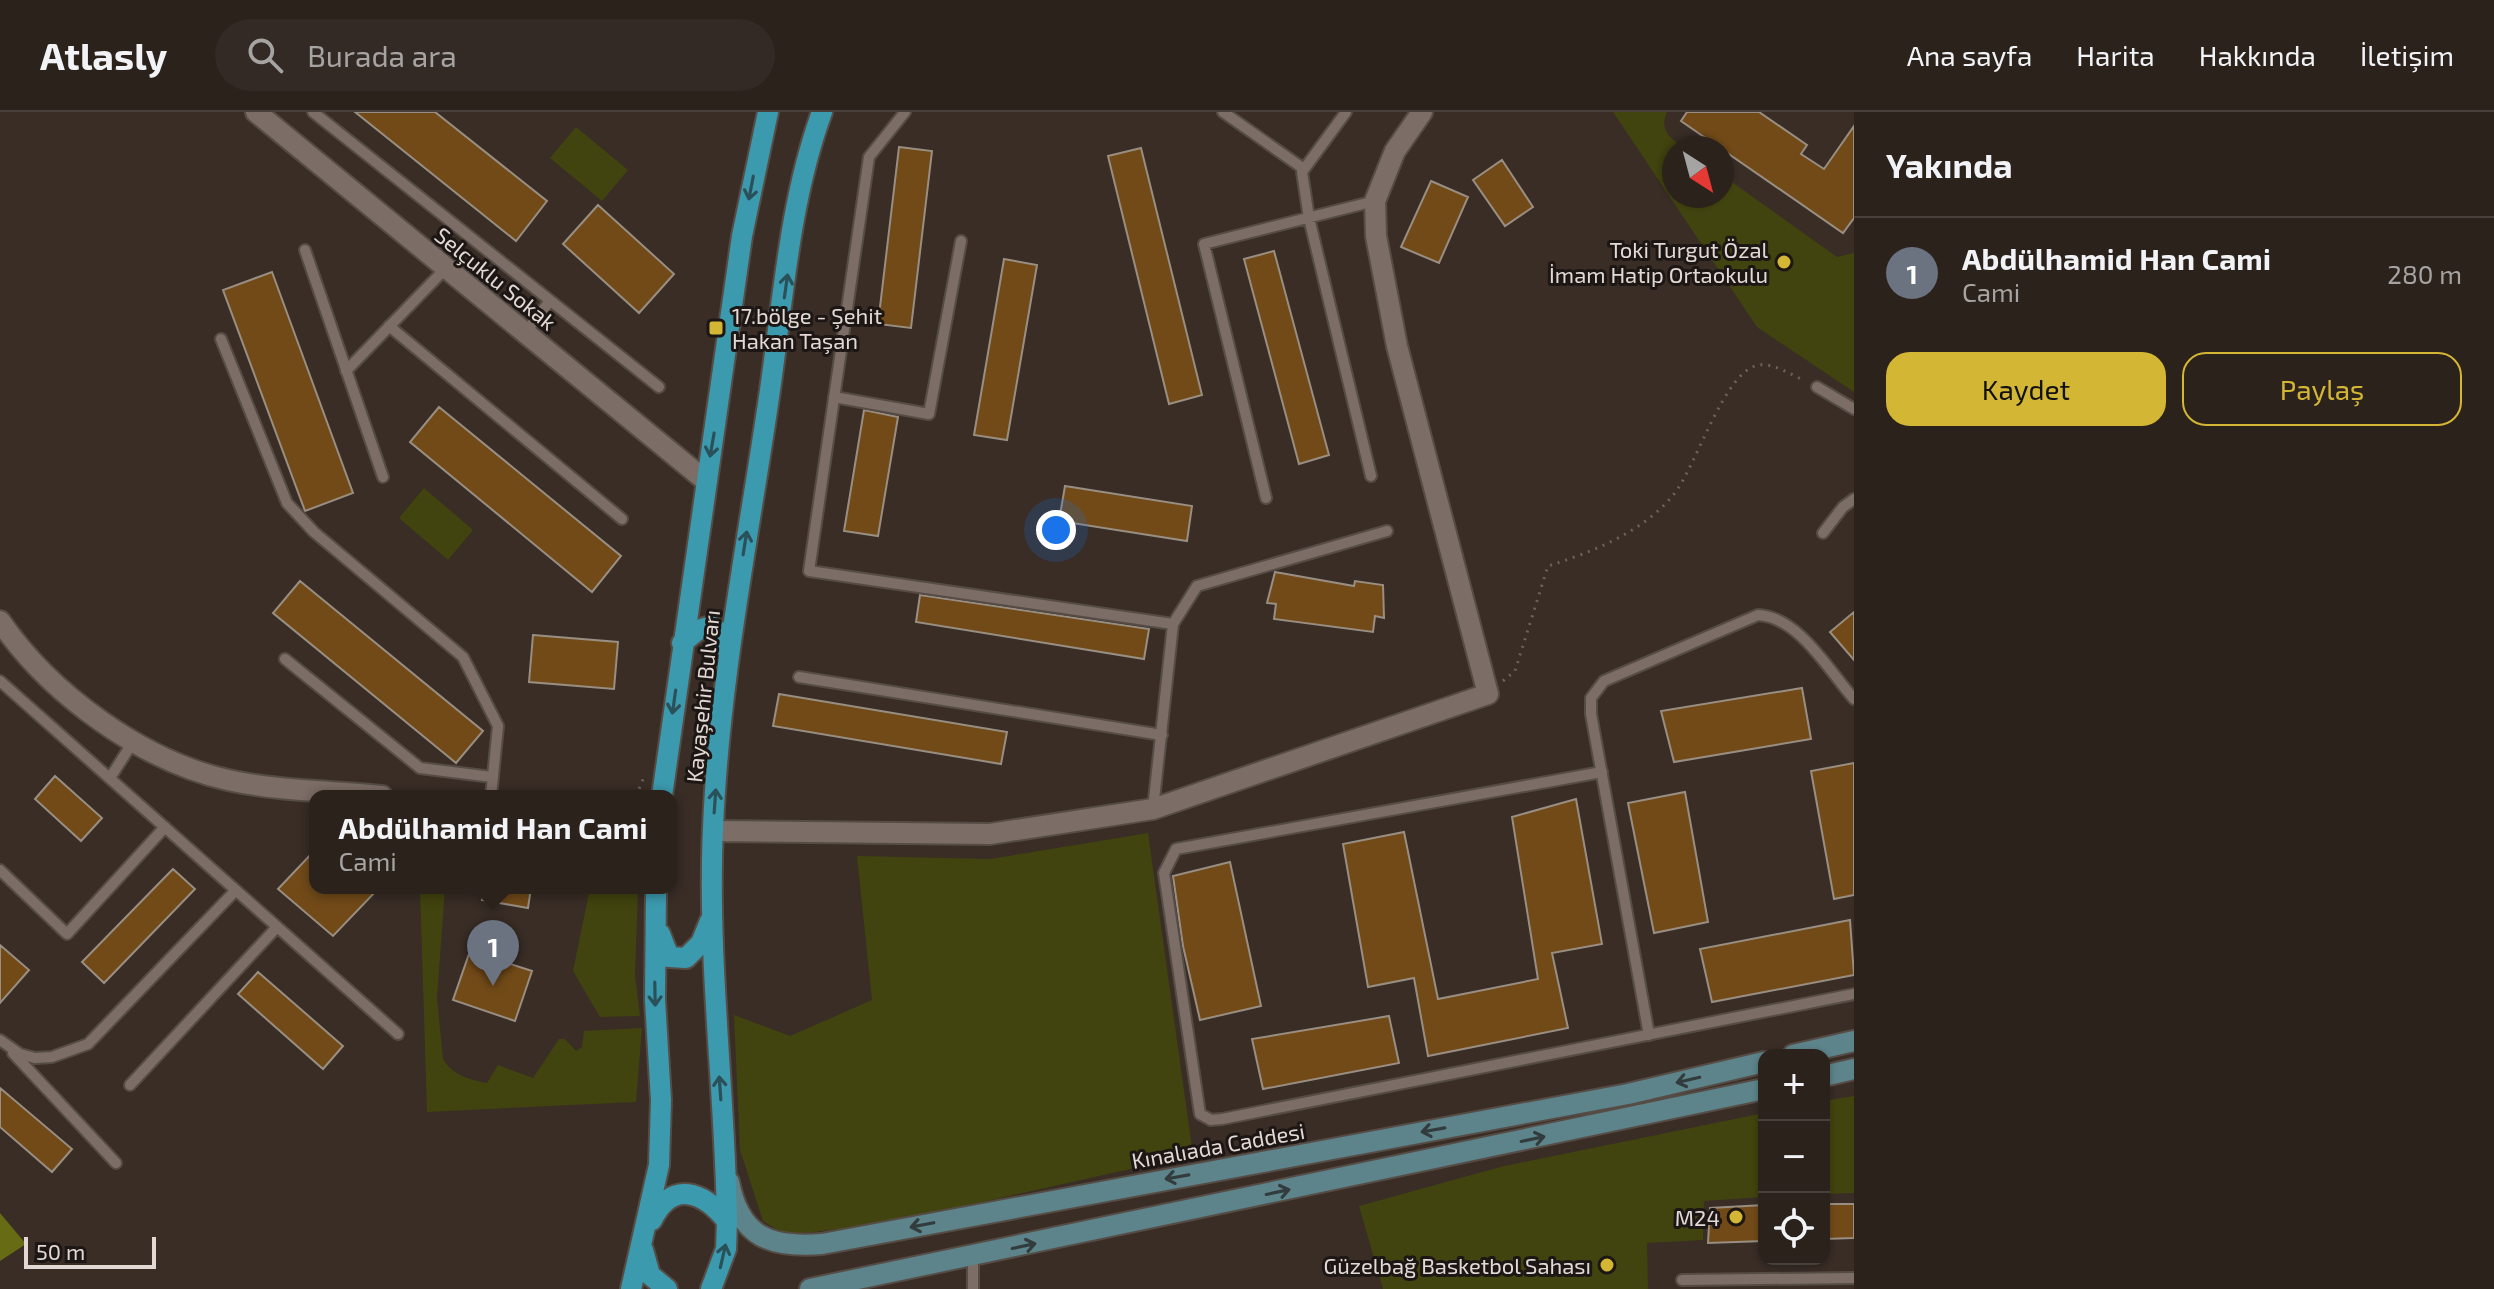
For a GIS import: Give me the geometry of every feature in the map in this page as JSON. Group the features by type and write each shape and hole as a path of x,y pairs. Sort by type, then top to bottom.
{"main road":[{"name":"Kayaşehir Bulvarı","path":"663,790 742,236 768,112"},
{"name":"Kayaşehir Bulvarı","path":"711,1289 726,1249 727,1221 726,1166 713,995 713,831 728,651 798,200 822,112"},
{"path":"682,643 698,630 711,626 722,634 728,651"},
{"path":"631,1289 659,1165 656,894"},
{"path":"655,914 664,948 669,957 678,960 694,953 713,914"},
{"path":"1819,1049 1854,1041"},
{"name":"Kınalıada Caddesi","path":"765,1241 790,1246 822,1244 1628,1094 1758,1063"},
{"path":"1830,1075 1854,1069"},
{"path":"810,1289 1758,1090"},
{"path":"726,1166 733,1201 765,1241"},
{"path":"667,1289 650,1275 643,1256 645,1234 660,1203 676,1195 692,1195 712,1203 727,1221 765,1241"}],"street":[{"name":"Selçuklu Sokak","path":"256,112 706,481"},
{"path":"713,831 990,834 1153,809 1488,694 1397,346 1376,236 1375,201 1395,151 1422,112"},
{"path":"0,621 49,677 92,715 133,742 228,780 324,790"}],"lane":[{"path":"313,112 659,387"},
{"path":"905,112 869,157 809,571 1173,624"},
{"path":"1223,112 1304,169"},
{"path":"1346,112 1304,169 1309,218 1371,476"},
{"path":"1266,498 1204,244 1375,201"},
{"path":"834,397 929,414 961,241"},
{"path":"305,250 383,477"},
{"path":"346,371 446,268"},
{"path":"525,333 549,302"},
{"path":"389,326 622,519"},
{"path":"221,339 287,503 314,532 463,657 498,726 491,790"},
{"path":"1817,387 1854,409"},
{"path":"1823,533 1843,507 1854,499"},
{"path":"1153,809 1173,624 1197,586 1387,531"},
{"path":"1649,1035 1590,705 1597,686 1758,615 1774,616 1791,628 1854,699"},
{"path":"285,659 420,768 492,777"},
{"path":"799,677 1162,735"},
{"path":"0,681 398,1034"},
{"path":"110,778 133,742"},
{"path":"1602,772 1176,849 1164,873 1198,1111 1203,1117 1222,1119 1854,994"},
{"path":"0,870 67,934 165,827"},
{"path":"3,1043 35,1058 52,1057 88,1044 236,890"},
{"path":"130,1085 277,927"},
{"path":"3,1043 116,1163"},
{"path":"973,1257 973,1289"},
{"path":"1682,1280 1854,1278"}],"path":[{"path":"1488,694 1515,671 1548,566 1583,555 1624,535 1673,496 1697,457 1727,391 1741,375 1757,365 1772,366 1817,387"}],"shaded area":[{"path":"1613,112 1667,112 1664,124 1669,136 1662,136 1662,185"},
{"path":"576,127 628,170 602,201 550,158"},
{"path":"1734,184 1837,257 1854,253 1854,392 1757,327 1677,208 1734,208"},
{"path":"424,488 473,530 448,560 399,518"},
{"path":"1148,833 1193,1155 884,1224 786,1235 763,1221 740,1150 734,1015 790,1036 872,1000 857,856 990,859"},
{"path":"420,894 445,894 437,998 443,1059 456,1073 487,1083 498,1065 533,1078 559,1039 565,1039 576,1051 582,1047 584,1031 642,1028 636,1102 427,1112"},
{"path":"589,894 638,894 635,976 640,1016 600,1017 573,971"},
{"path":"1854,1096 1854,1193 1830,1194 1830,1100"},
{"path":"1758,1114 1758,1197 1704,1201 1703,1240 1647,1243 1648,1289 1383,1289 1359,1206 1504,1166"},
{"path":"0,1213 26,1244 0,1261"}],"building":[{"path":"355,112 435,112 547,201 516,241"},
{"path":"1687,112 1759,112 1807,145 1801,154 1824,169 1854,126 1854,218 1843,233 1734,158 1734,136 1703,136 1681,121"},
{"path":"899,147 932,151 911,328 878,324"},
{"path":"1141,148 1202,395 1169,404 1108,156"},
{"path":"1502,160 1533,207 1505,226 1473,180"},
{"path":"1431,181 1468,197 1439,263 1401,247"},
{"path":"598,205 674,274 639,313 563,244"},
{"path":"1274,251 1329,455 1299,464 1244,259"},
{"path":"1004,259 1037,265 1007,440 974,435"},
{"path":"272,272 353,493 305,511 223,290"},
{"path":"439,407 621,556 592,592 410,442"},
{"path":"864,410 898,417 878,536 844,531"},
{"path":"1065,486 1192,506 1187,541 1059,521"},
{"path":"1275,572 1354,586 1355,581 1383,585 1384,618 1375,616 1373,632 1274,619 1276,604 1267,603"},
{"path":"300,581 483,731 456,763 273,613"},
{"path":"920,595 1149,629 1144,659 916,622"},
{"path":"1854,612 1854,660 1830,632"},
{"path":"533,635 618,642 614,689 529,682"},
{"path":"1802,688 1811,739 1674,762 1661,711"},
{"path":"779,694 1007,732 1001,764 773,726"},
{"path":"1854,763 1854,895 1834,899 1811,771"},
{"path":"55,776 102,818 81,841 35,799"},
{"path":"1685,792 1708,922 1654,933 1628,803"},
{"path":"1576,799 1602,944 1552,953 1568,1028 1428,1056 1414,978 1368,987 1343,844 1404,832 1438,999 1538,979 1512,817"},
{"path":"309,856 309,894 373,894 333,936 278,889"},
{"path":"1230,862 1261,1006 1200,1020 1183,946 1173,876"},
{"path":"173,869 195,889 104,983 82,962"},
{"path":"483,894 530,894 528,908 482,900"},
{"path":"1850,920 1854,975 1712,1002 1700,949"},
{"path":"0,945 29,970 0,1003"},
{"path":"470,951 532,971 515,1021 453,1000"},
{"path":"258,972 343,1046 323,1069 238,994"},
{"path":"1389,1016 1399,1063 1263,1089 1252,1039"},
{"path":"0,1088 72,1149 52,1172 0,1127"},
{"path":"1830,1204 1854,1204 1854,1238 1830,1239"},
{"name":"M24","path":"1758,1205 1758,1241 1708,1243 1710,1208"}],"place":[{"name":"Toki Turgut Özal İmam Hatip Ortaokulu","path":"1784,262"},
{"name":"17.bölge - Şehit Hakan Taşan","path":"716,328"},
{"name":"Abdülhamid Han Cami","path":"493,986"},
{"name":"M24","path":"1736,1217"},
{"name":"Güzelbağ Basketbol Sahası","path":"1607,1265"}]}
